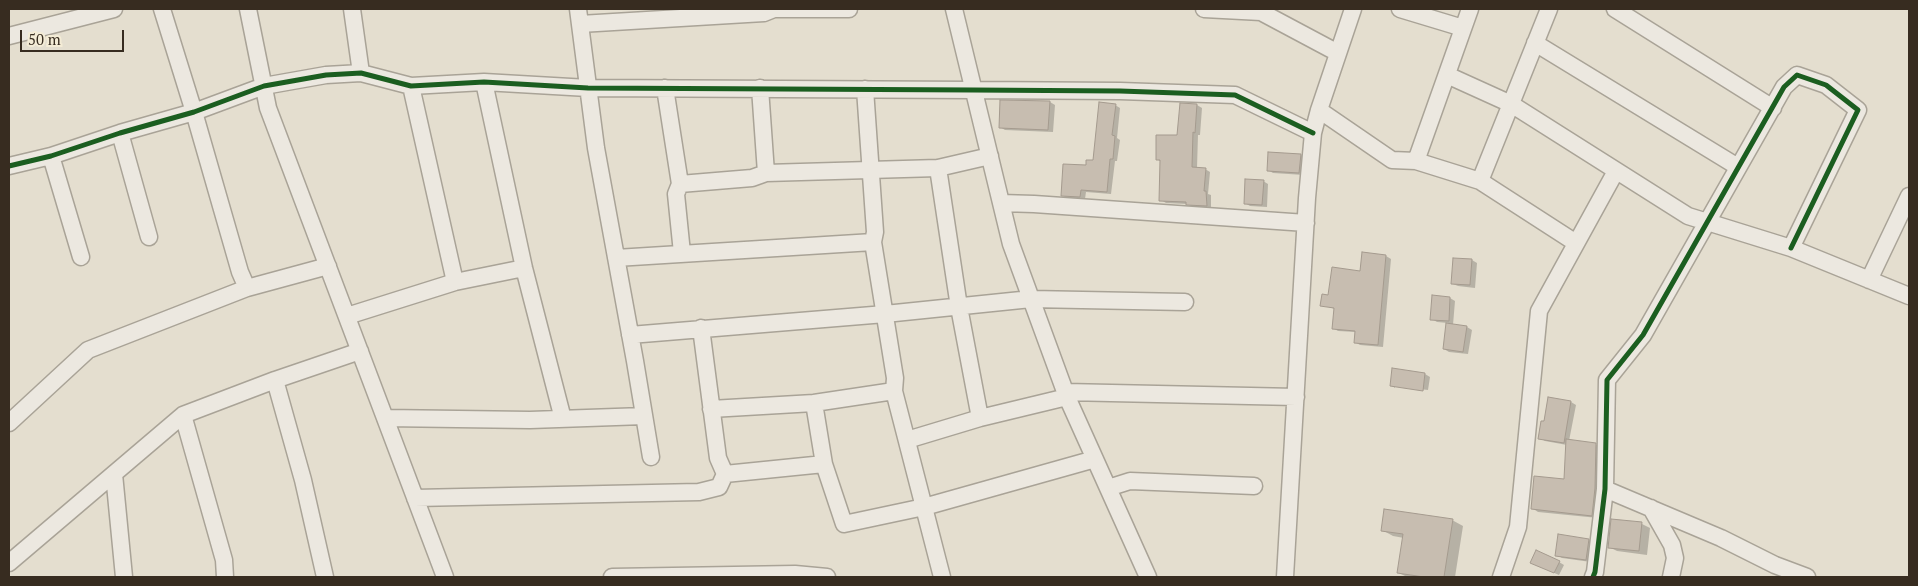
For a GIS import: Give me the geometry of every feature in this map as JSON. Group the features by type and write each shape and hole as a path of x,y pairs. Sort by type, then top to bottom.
{"street":[{"path":"9,36 114,9"},
{"path":"162,9 240,272 247,288"},
{"path":"248,9 268,108 445,577"},
{"path":"352,9 360,73"},
{"path":"650,457 596,148 579,16 764,13 774,9 849,9"},
{"path":"954,9 1011,244 1066,395 1148,577"},
{"path":"1204,9 1260,12 1338,53"},
{"path":"1288,577 1296,397 1313,133 1319,110 1354,9"},
{"path":"1400,9 1463,28"},
{"path":"1416,161 1470,9"},
{"path":"1480,181 1549,9"},
{"path":"1615,9 1772,108"},
{"path":"1535,43 1738,167"},
{"path":"9,166 52,156 120,133 194,112 264,86 326,75 360,73 411,86 484,82 588,88 1120,91 1235,95 1313,133"},
{"path":"1446,75 1510,104 1688,216 1791,248 1909,296"},
{"path":"1594,577 1605,489 1607,380 1643,335 1784,87 1797,75 1826,85 1858,110 1791,248"},
{"path":"484,82 524,268 563,419"},
{"path":"411,86 455,282"},
{"path":"665,88 680,184 676,194 682,253"},
{"path":"760,88 766,173"},
{"path":"865,89 875,232 873,242 895,378 894,391 942,577"},
{"path":"1319,110 1392,160 1416,161 1480,181 1576,243"},
{"path":"120,133 148,237"},
{"path":"52,156 81,257"},
{"path":"680,184 752,178 766,173 938,168 990,156"},
{"path":"938,168 959,307 980,418"},
{"path":"1501,577 1518,528 1539,311 1616,171"},
{"path":"1869,280 1909,196"},
{"path":"1001,204 1034,204 1306,223"},
{"path":"616,258 873,242"},
{"path":"9,423 88,350 247,288 328,266"},
{"path":"347,316 455,282 524,268"},
{"path":"630,335 885,314 1031,299 1185,302"},
{"path":"701,328 710,409 718,458 726,474"},
{"path":"9,563 182,415 274,380 360,351"},
{"path":"274,380 303,480 325,577"},
{"path":"710,409 814,403 894,391"},
{"path":"907,440 1066,395 1296,397"},
{"path":"814,403 824,464 844,524 924,507 1095,459"},
{"path":"182,415 224,560 225,577"},
{"path":"385,418 530,420 644,416"},
{"path":"726,474 824,464"},
{"path":"114,474 124,577"},
{"path":"415,498 699,492 719,487 726,474"},
{"path":"1108,488 1130,481 1254,486"},
{"path":"1605,489 1721,538 1775,565 1807,577"},
{"path":"1651,508 1672,545 1675,558 1671,577"},
{"path":"612,577 795,574 827,577"}],"building":[{"path":"1000,100 1050,101 1048,130 999,128"},
{"path":"1099,102 1116,104 1112,135 1115,136 1113,159 1110,159 1107,192 1081,190 1080,197 1061,196 1063,164 1086,165 1086,160 1093,160"},
{"path":"1180,103 1197,104 1195,133 1193,132 1192,167 1206,168 1204,191 1206,191 1207,206 1186,205 1186,202 1159,201 1160,160 1156,160 1156,135 1177,135"},
{"path":"1268,152 1301,154 1299,173 1267,171"},
{"path":"1245,179 1264,180 1262,205 1244,204"},
{"path":"1362,252 1386,255 1378,345 1354,343 1355,331 1332,329 1334,308 1320,306 1322,294 1328,295 1332,267 1360,271"},
{"path":"1453,258 1472,259 1470,285 1451,284"},
{"path":"1432,295 1450,297 1449,321 1430,320"},
{"path":"1446,323 1467,326 1463,352 1443,349"},
{"path":"1392,368 1425,373 1423,391 1390,386"},
{"path":"1548,397 1571,401 1564,443 1538,439 1541,421 1544,421"},
{"path":"1566,439 1596,443 1592,516 1531,509 1534,476 1564,479"},
{"path":"1384,509 1453,519 1444,577 1424,577 1397,573 1403,534 1381,531"},
{"path":"1611,519 1642,522 1639,551 1608,548"},
{"path":"1558,534 1589,539 1586,560 1555,556"},
{"path":"1536,550 1560,561 1554,573 1530,563"}],"cycle path":[{"path":"9,166 51,156 120,133 194,112 264,86 326,75 361,73 411,86 484,82 588,88 1120,91 1235,95 1313,133"},
{"path":"1593,577 1605,489 1607,380 1643,335 1784,87 1797,75 1826,85 1858,110 1791,248"}]}
